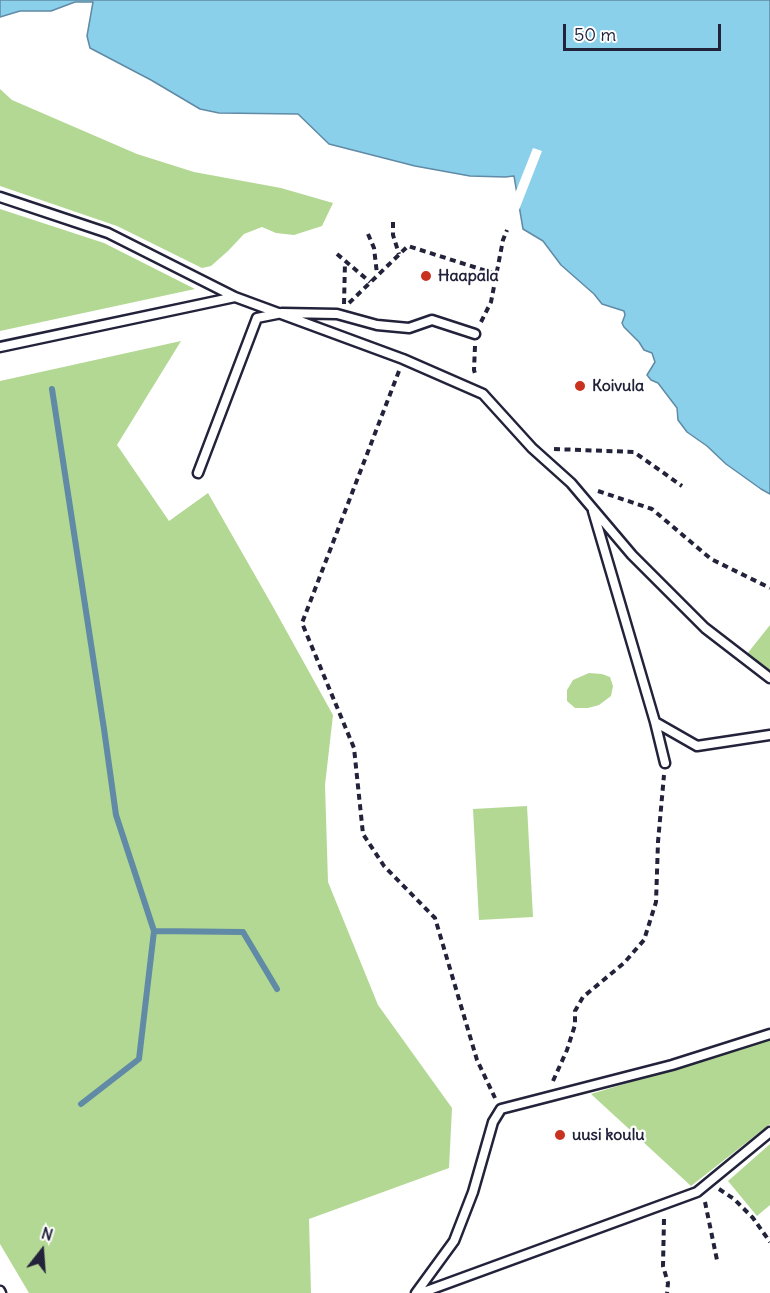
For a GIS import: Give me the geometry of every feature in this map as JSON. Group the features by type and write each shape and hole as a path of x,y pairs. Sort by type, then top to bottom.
{"lane":[{"path":"0,197 108,233 235,297 403,359 483,394 532,448 571,483 632,555 705,628 770,678"},
{"path":"0,347 235,297"},
{"path":"198,472 257,318 282,313 337,314 377,325 409,328 432,320 475,334"},
{"path":"592,508 656,722 665,763"},
{"path":"656,722 697,746 770,735"},
{"path":"416,1293 454,1241 473,1192 493,1122 501,1109 672,1065 770,1034"},
{"path":"421,1293 697,1192 770,1132"}],"path":[{"path":"393,222 393,235 399,254"},
{"path":"483,394 474,370 475,334 491,302 507,230"},
{"path":"368,234 374,248 377,275"},
{"path":"345,262 344,307 408,246 496,274"},
{"path":"337,254 370,282"},
{"path":"403,359 302,623 354,748 363,834 384,866 435,918 477,1060 501,1109"},
{"path":"532,448 634,453 682,486"},
{"path":"571,483 652,509 711,559 770,588"},
{"path":"545,1098 567,1050 574,1025 575,1011 583,997 624,963 644,940 656,902 658,842 665,763"},
{"path":"708,1183 734,1199 753,1218 770,1242"},
{"path":"697,1192 705,1202 717,1260"},
{"path":"664,1204 663,1266 668,1283 667,1293"}],"green space":[{"path":"0,89 12,100 137,154 194,172 281,188 333,203 322,226 294,235 276,233 262,227 244,234 211,266 202,268 117,226 0,186"},
{"path":"0,209 104,243 195,289 0,331"},
{"path":"181,341 117,445 169,521 208,493 333,715 325,785 328,882 378,1005 452,1108 449,1168 309,1219 311,1293 29,1293 0,1244 0,381"},
{"path":"770,625 770,672 747,654"},
{"path":"589,673 610,677 613,686 611,696 599,705 575,708 567,701 567,690 573,680"},
{"path":"527,806 533,917 479,920 473,809"},
{"path":"770,1040 770,1124 691,1186 591,1094"},
{"path":"770,1144 770,1205 757,1216 728,1181"}],"water":[{"path":"0,0 770,0 770,494 726,464 707,446 687,432 678,420 677,408 658,383 647,375 655,362 652,353 644,350 624,327 622,323 624,311 602,304 561,265 543,241 523,229 514,176 470,176 415,166 329,144 298,114 219,113 200,109 90,48 87,36 93,2 75,2 51,11 20,11 0,17"}],"pier":[{"path":"533,148 542,151 517,215 514,196"}],"waterway":[{"path":"52,389 116,815 154,931 139,1059 81,1104"},
{"path":"154,931 243,932 277,989"}],"place":[{"name":"Haapala","path":"426,276"},
{"name":"Koivula","path":"580,386"},
{"name":"uusi koulu","path":"560,1135"}]}
